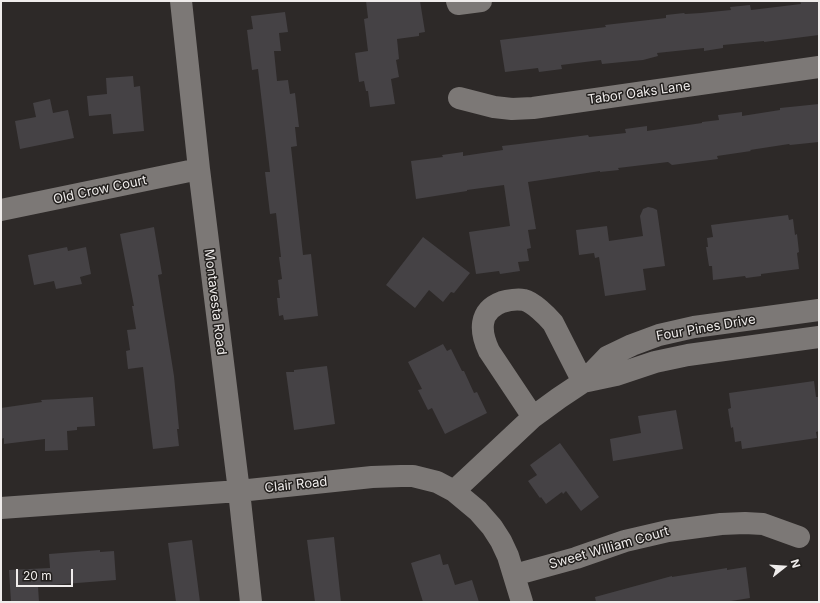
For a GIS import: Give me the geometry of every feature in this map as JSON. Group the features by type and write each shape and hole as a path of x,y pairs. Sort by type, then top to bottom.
{"street":[{"name":"Montavesta Road","path":"180,1 251,602"},
{"path":"458,2 481,1"},
{"name":"Tabor Oaks Lane","path":"459,98 494,107 512,109 533,108 819,68"},
{"name":"Old Crow Court","path":"1,210 199,169"},
{"path":"533,417 485,343 483,334 484,317 496,304 508,300 524,300 536,307 553,324 584,382"},
{"name":"Four Pines Drive","path":"454,491 533,417 584,382 607,357 632,345 659,335 694,327 819,310"},
{"name":"Four Pines Drive","path":"584,382 616,376 655,362 688,355 819,337"},
{"name":"Clair Road","path":"1,508 239,491 372,477 413,476 437,482 454,491 478,511 492,527 502,541 522,602"},
{"name":"Sweet William Court","path":"514,576 576,558 625,541 668,531 721,524 745,523 763,524 799,537"}],"building":[{"path":"366,1 420,1 425,32 419,33 419,36 397,39 399,59 396,60 399,77 391,79 395,104 370,107 368,91 366,91 364,81 359,82 355,53 368,51 364,19 368,18"},
{"path":"800,1 819,1 819,35 764,42 723,45 723,48 704,51 704,48 657,53 658,56 643,60 602,64 601,60 561,65 562,69 539,72 538,68 505,72 500,40 666,18 666,15 731,10 730,7 750,5 751,10 801,4"},
{"path":"285,12 288,32 279,33 281,51 274,51 277,81 288,80 290,94 295,93 299,127 295,127 297,146 291,147 303,255 311,254 318,316 284,320 283,315 279,316 277,298 280,298 278,280 282,279 279,257 281,257 276,213 270,214 265,172 270,172 258,69 252,70 247,30 253,29 251,16"},
{"path":"133,76 134,87 140,86 144,131 113,134 111,114 89,116 87,96 107,94 106,78"},
{"path":"50,99 53,113 68,110 74,138 20,149 15,121 36,117 33,103"},
{"path":"819,104 819,142 789,144 750,150 751,151 717,156 718,159 672,165 668,162 618,168 619,170 600,171 528,182 536,229 528,230 531,248 527,249 529,261 518,262 520,271 500,274 499,271 476,274 469,232 510,226 504,185 416,199 411,161 443,157 442,155 463,152 463,156 503,150 502,146 588,135 589,137 626,133 625,129 647,126 647,131 702,123 719,120 718,115 742,112 742,116 780,110 780,108"},
{"path":"648,207 657,210 665,266 643,269 646,290 605,296 599,257 595,258 594,253 579,255 576,230 607,226 609,241 643,236 640,216 643,209"},
{"path":"788,215 789,220 793,219 795,235 797,234 799,269 761,274 761,276 746,278 745,276 713,280 712,266 709,266 706,247 708,247 707,238 713,237 711,225"},
{"path":"154,227 162,274 158,275 174,376 179,429 177,429 179,446 153,449 143,367 128,369 126,351 130,350 127,330 136,329 132,306 134,306 120,234"},
{"path":"423,237 470,273 454,293 451,292 443,302 429,290 415,308 386,285"},
{"path":"67,247 68,251 86,247 91,274 80,277 82,284 56,289 54,281 34,285 28,255"},
{"path":"443,344 447,351 451,349 462,371 464,371 474,393 477,392 487,413 445,434 432,408 428,410 418,390 422,389 408,362"},
{"path":"327,366 335,424 294,430 286,372"},
{"path":"814,381 816,397 818,397 819,404 819,431 816,432 817,438 742,449 741,441 735,442 728,409 731,408 729,393"},
{"path":"93,397 95,426 77,427 77,430 67,431 68,450 45,451 45,439 4,444 4,438 1,439 1,408 42,402 41,400"},
{"path":"676,410 683,449 613,461 610,439 641,433 638,416"},
{"path":"560,443 599,497 581,511 566,491 563,494 562,492 546,504 528,481 537,475 530,465"},
{"path":"334,537 341,602 315,602 307,540"},
{"path":"192,540 200,602 176,602 168,543"},
{"path":"100,550 100,552 114,551 116,580 38,586 39,602 11,602 9,570 50,568 49,554"},
{"path":"440,554 443,565 448,564 455,585 472,580 479,602 423,602 411,563"},
{"path":"746,567 750,598 725,602 596,602 595,597 672,576 727,568 727,570"}]}
